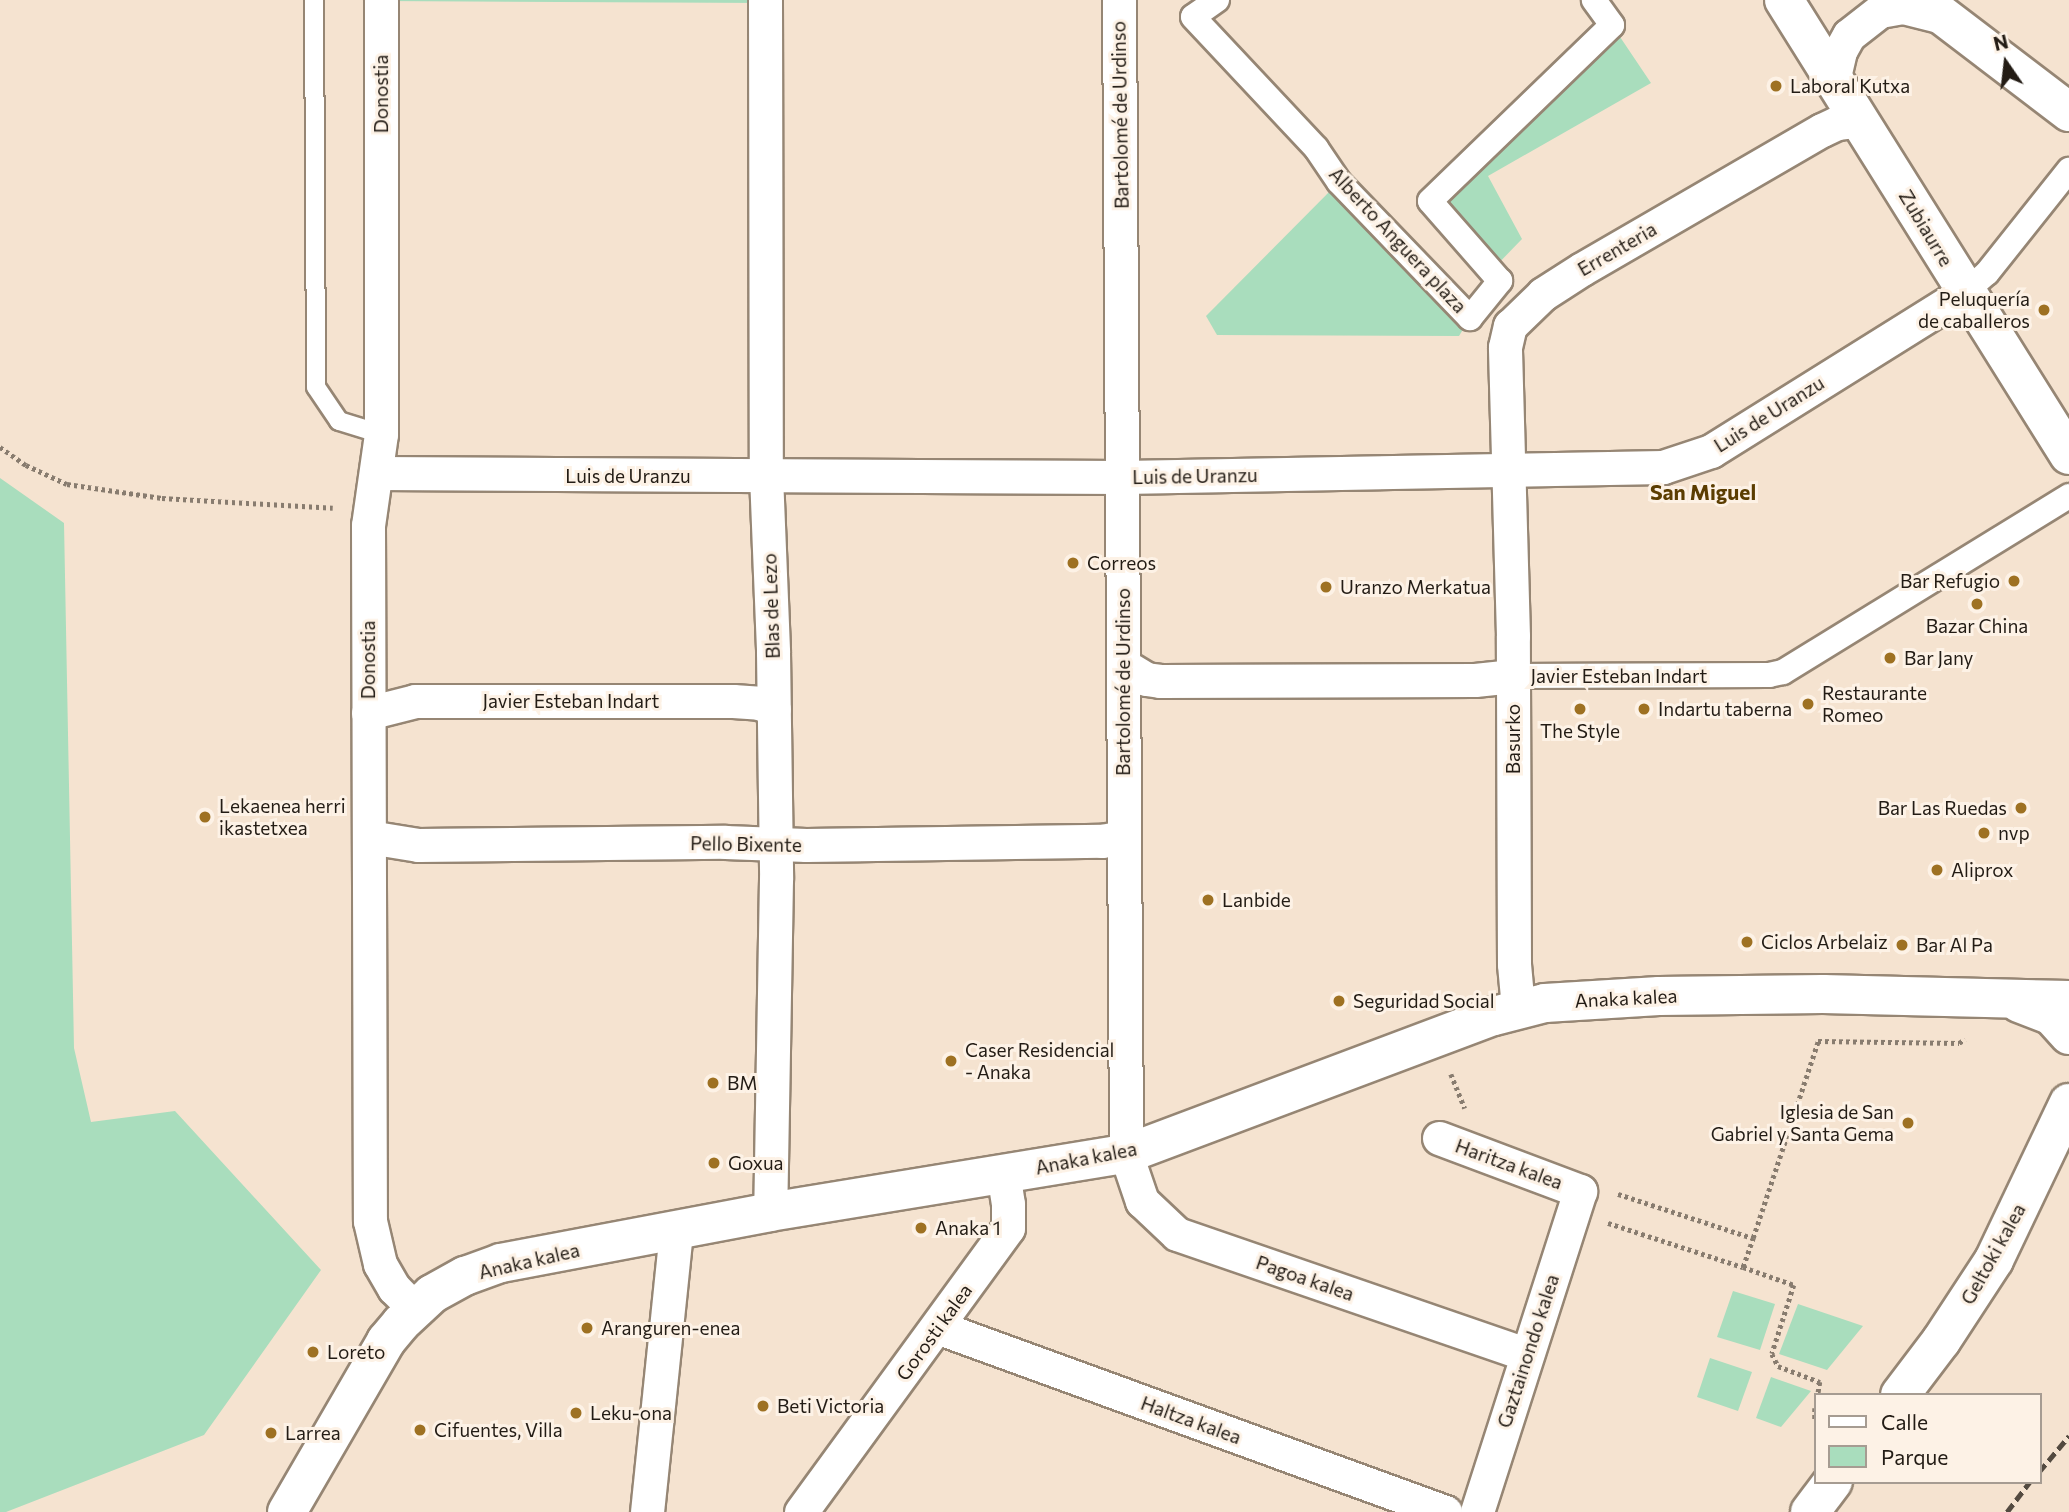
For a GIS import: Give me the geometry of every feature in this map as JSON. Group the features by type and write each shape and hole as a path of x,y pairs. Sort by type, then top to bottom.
{"street":[{"name":"Donostia","path":"381,0 381,434 368,525 370,1221 380,1264 394,1288 414,1308"},
{"name":"Blas de Lezo","path":"765,0 766,475 776,844 770,1212"},
{"name":"Bartolomé de Urdinso","path":"1119,0 1126,1154"},
{"name":"Alberto Anguera plaza","path":"1217,0 1193,17 1316,149 1339,182 1470,317 1500,281 1430,201 1612,25 1594,0"},
{"name":"Zubiaurre","path":"1784,0 2069,455"},
{"path":"1834,77 1840,51 1849,35 1880,11 1903,7 1932,9 2069,111"},
{"name":"Errenteria","path":"1509,470 1505,347 1510,326 1522,312 1543,294 1582,269 1822,130 1837,123 1861,120"},
{"path":"1965,292 1987,273 2069,170"},
{"name":"Luis de Uranzu","path":"376,473 1123,477 1663,467 1711,451 1965,292"},
{"name":"Basurko","path":"1509,470 1514,964 1518,1008"},
{"name":"Javier Esteban Indart","path":"1124,665 1146,679 1160,681 1475,680 1513,676 1769,675 1783,672 2069,496"},
{"name":"Javier Esteban Indart","path":"368,713 415,701 733,701 759,703 774,709"},
{"name":"Pello Bixente","path":"369,836 418,845 1102,841 1123,837"},
{"name":"Anaka kalea","path":"287,1512 386,1341 414,1308 465,1276 501,1263 770,1212 1126,1154 1518,1008 1545,1003 1659,996 1993,996 2066,983"},
{"name":"Anaka kalea","path":"1993,996 2051,1015 2069,1035"},
{"name":"Geltoki kalea","path":"1902,1393 1941,1341 1994,1259 2069,1103"},
{"name":"Haritza kalea","path":"1439,1138 1580,1191"},
{"name":"Pagoa kalea","path":"1126,1154 1142,1201 1177,1234 1526,1354"},
{"name":"Gorosti kalea","path":"801,1512 1008,1228 1008,1204 1003,1174"},
{"name":"Gaztainondo kalea","path":"1477,1512 1580,1191"},
{"path":"647,1512 677,1229"},
{"name":"Haltza kalea","path":"937,1327 1445,1512"},
{"path":"1810,1512 1831,1484"}],"lane":[{"path":"314,0 316,387 339,421 381,434"}],"path":[{"path":"0,447 26,464 67,484 162,498 335,508 368,525"},
{"path":"1743,1268 1808,1076"},
{"path":"1618,1194 1753,1238"},
{"path":"1608,1224 1794,1285 1772,1353 1778,1366 1820,1382 1818,1393"}],"green space":[{"path":"765,0 765,3 381,1"},
{"path":"1612,25 1651,83 1488,176 1522,239 1491,271 1430,201"},
{"path":"1339,182 1470,318 1459,336 1217,335 1206,316"},
{"path":"0,478 64,523 74,1048 91,1122 175,1111 321,1270 204,1435 6,1512 0,1512"},
{"path":"1733,1291 1775,1304 1760,1350 1717,1337"},
{"path":"1798,1304 1863,1326 1827,1370 1779,1354"},
{"path":"1710,1358 1752,1372 1738,1411 1697,1397"},
{"path":"1771,1377 1811,1391 1781,1427 1756,1418"}],"railway":[{"path":"2041,1470 2069,1436"},
{"path":"2007,1512 2028,1484"}],"place":[{"name":"Laboral Kutxa","path":"1776,86"},
{"name":"Peluquería de caballeros","path":"2044,310"},
{"name":"Correos","path":"1073,563"},
{"name":"Bar Refugio","path":"2014,581"},
{"name":"Uranzo Merkatua","path":"1326,587"},
{"name":"Bazar China","path":"1977,604"},
{"name":"Bar Jany","path":"1890,658"},
{"name":"Restaurante Romeo","path":"1808,704"},
{"name":"The Style","path":"1580,709"},
{"name":"Indartu taberna","path":"1644,709"},
{"name":"Bar Las Ruedas","path":"2021,808"},
{"name":"Lekaenea herri ikastetxea","path":"205,817"},
{"name":"nvp","path":"1984,833"},
{"name":"Aliprox","path":"1937,870"},
{"name":"Lanbide","path":"1208,900"},
{"name":"Ciclos Arbelaiz","path":"1747,942"},
{"name":"Bar Al Pa","path":"1902,945"},
{"name":"Seguridad Social","path":"1339,1001"},
{"name":"Caser Residencial - Anaka","path":"951,1061"},
{"name":"BM","path":"713,1083"},
{"name":"Iglesia de San Gabriel y Santa Gema","path":"1908,1123"},
{"name":"Goxua","path":"714,1163"},
{"name":"Anaka 1","path":"921,1228"},
{"name":"Aranguren-enea","path":"587,1328"},
{"name":"Loreto","path":"313,1352"},
{"name":"Beti Victoria","path":"763,1406"},
{"name":"Leku-ona","path":"576,1413"},
{"name":"Cifuentes, Villa","path":"420,1430"},
{"name":"Larrea","path":"271,1433"}],"district":[{"name":"San Miguel","path":"1703,492"}]}
